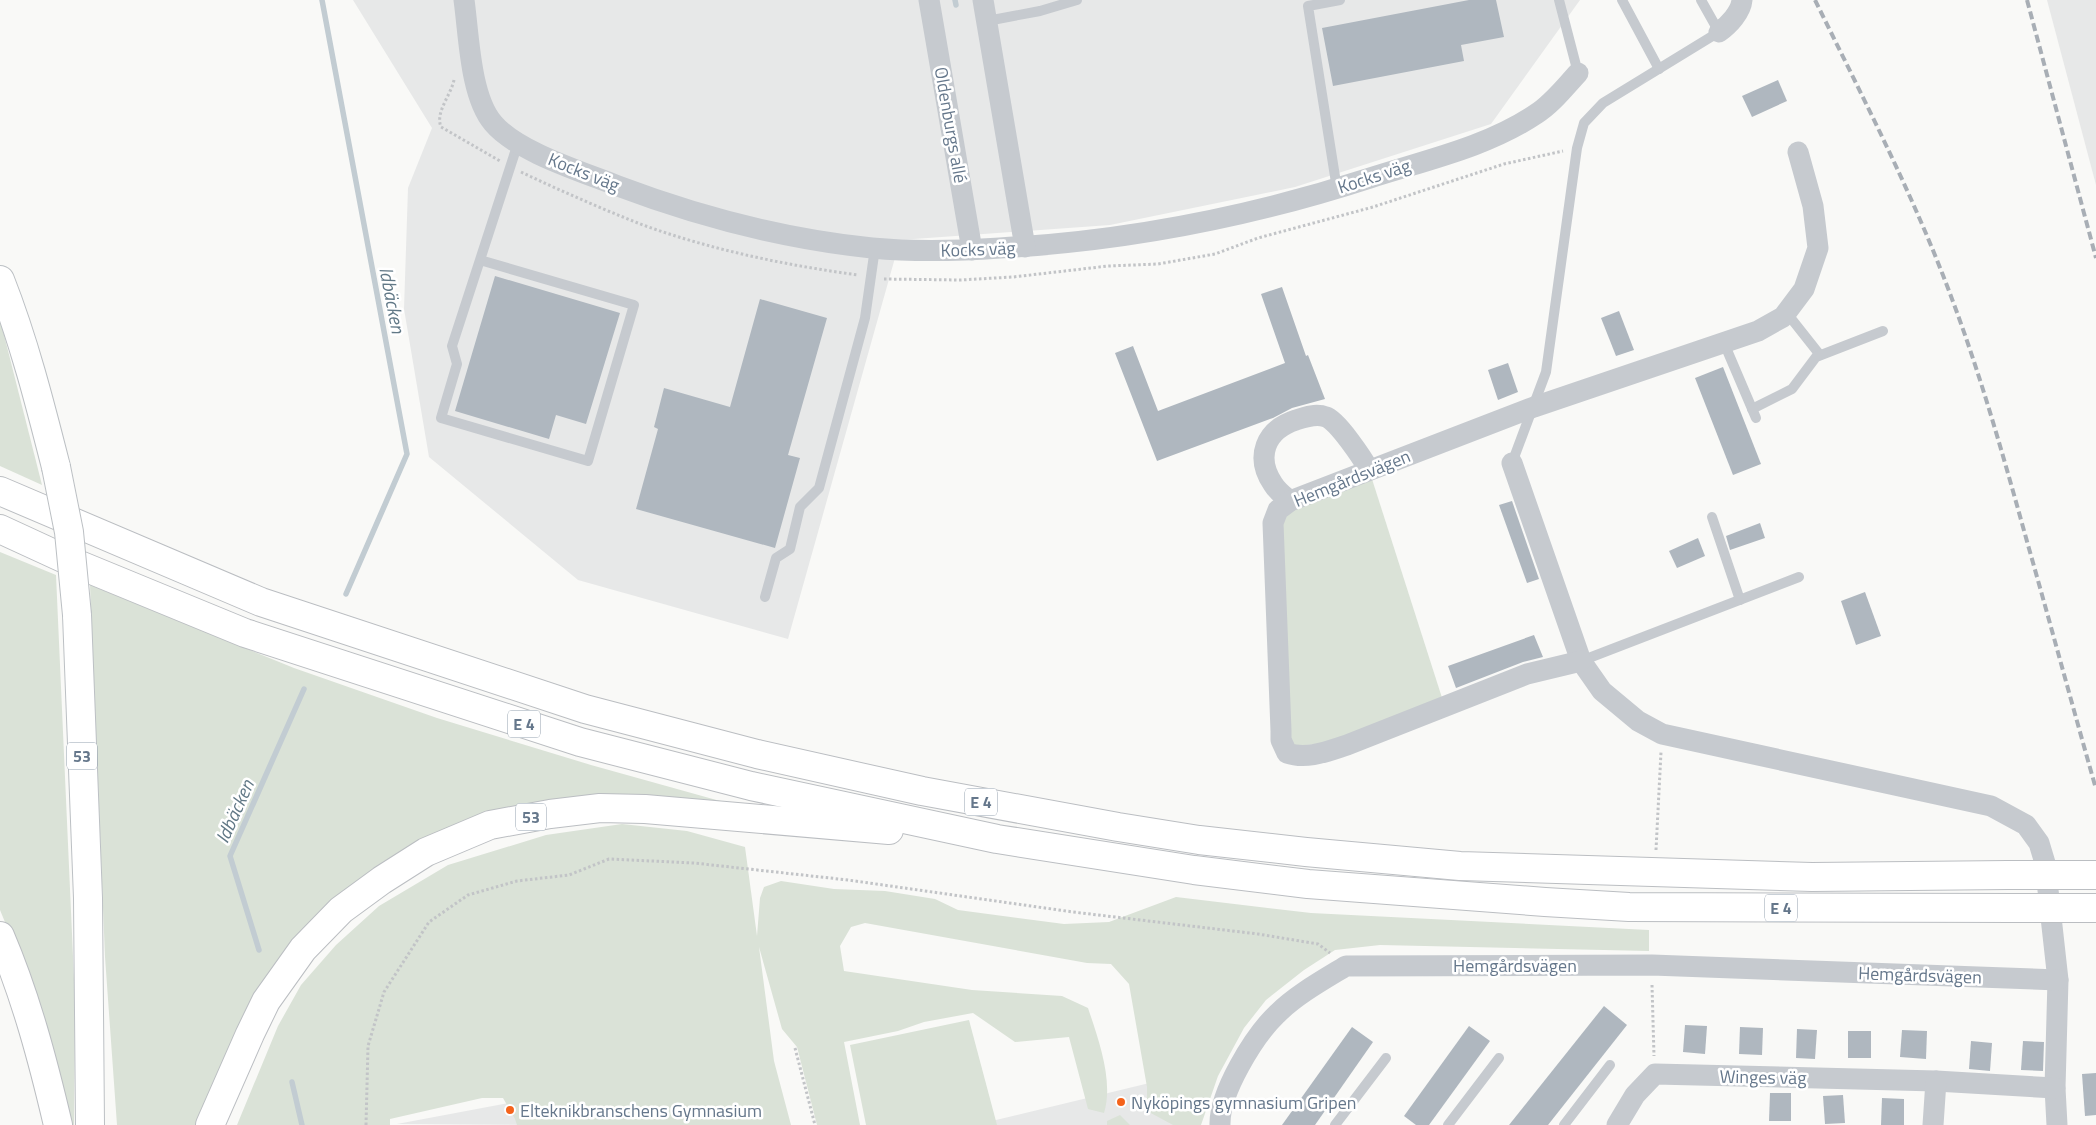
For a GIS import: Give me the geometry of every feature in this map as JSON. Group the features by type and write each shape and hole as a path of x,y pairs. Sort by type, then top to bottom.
{"main road":[{"name":"53","path":"0,280 34,380 56,467 69,532 77,615 88,898 90,1125"},
{"name":"E 4","path":"0,491 261,602 584,709 757,754 922,791 1118,827 1199,840 1460,866 1812,877 2096,875"},
{"name":"E 4","path":"0,529 65,559 245,633 580,742 751,786 997,838 1184,869 1308,884 1544,902 1629,907 2096,908"},
{"name":"53","path":"210,1125 262,1010 303,949 341,910 382,880 426,852 490,825 584,810 645,809 717,817 997,838"},
{"name":"53","path":"88,898 107,1125"},
{"path":"0,936 14,969 41,1055 58,1125"}],"street":[{"name":"Kocks väg","path":"464,0 481,105 493,123 518,144 582,172 663,203 723,221 775,233 875,248 926,251 1025,247 1112,238 1187,226 1257,210 1337,189 1492,139 1539,112 1578,74"},
{"name":"Oldenburgs allé","path":"929,0 972,250"},
{"path":"983,0 1025,247"},
{"path":"1722,30 1741,7 1743,9"},
{"name":"Hemgårdsvägen","path":"1581,661 1527,674 1348,745 1319,754 1297,756 1287,753 1281,740 1274,523 1278,510 1290,501 1534,407 1758,331 1783,317 1804,289 1818,248 1813,206 1798,152"},
{"path":"1290,501 1274,486 1265,463 1265,451 1268,440 1274,431 1283,424 1316,415 1327,417 1337,423 1370,470"},
{"path":"1512,463 1581,661 1602,691 1638,721 1662,734 1991,806 2026,825 2039,843 2045,863 2058,980 2055,1088 2057,1125"},
{"name":"Hemgårdsvägen","path":"1346,966 1652,965 2058,980"},
{"path":"1220,1125 1230,1083 1253,1043 1276,1014 1314,986 1346,966"},
{"path":"1617,1125 1635,1095 1655,1074"},
{"name":"Winges väg","path":"1655,1074 1936,1081 2055,1088"},
{"path":"1933,1125 1936,1081"}],"lane":[{"path":"987,21 1049,4 1077,0"},
{"path":"1337,189 1308,6 1340,0"},
{"path":"1559,0 1578,74"},
{"path":"1622,0 1659,68"},
{"path":"1512,463 1546,372 1579,136 1584,123 1602,103 1722,30 1701,0"},
{"path":"480,260 634,305 588,461 441,418 457,364 452,346 480,260 518,144"},
{"path":"765,597 776,558 790,548 800,508 819,488 865,318 875,248"},
{"path":"1786,312 1820,355"},
{"path":"1724,343 1754,414 1792,389 1816,357 1883,331"},
{"path":"1712,517 1740,600"},
{"path":"1581,661 1799,577"},
{"path":"1335,1125 1386,1058"},
{"path":"1448,1125 1499,1058"},
{"path":"1564,1125 1610,1064"}],"path":[{"path":"1656,856 1662,734"},
{"path":"366,1125 368,1046 384,992 429,922 468,895 516,881 569,875 609,859 694,863 838,879 1073,912 1258,934 1318,944 1346,966"},
{"path":"1652,965 1655,1074"},
{"path":"795,1048 814,1125"}],"shaded area":[{"path":"353,0 1580,0 1491,124 1295,187 1110,225 900,240 788,639 578,580 429,457 404,309 408,188 432,128"},
{"path":"2047,0 2096,0 2096,185"},
{"path":"0,321 1,323 42,485 0,466"},
{"path":"1371,476 1444,704 1343,743 1287,746 1278,526 1286,508"},
{"path":"0,552 56,575 75,1001 74,1125 69,1125 23,966 0,910"},
{"path":"90,585 294,668 437,718 591,765 738,806 540,805 332,905 197,1125 117,1125 105,957"},
{"path":"622,824 687,831 745,847 757,936 760,898 764,887 781,881 834,889 885,891 935,899 958,910 1064,924 1109,922 1176,897 1311,913 1649,930 1649,951 1380,945 1335,950 1304,970 1266,1000 1244,1028 1218,1076 1201,1125 1173,1125 1147,1111 1147,1087 1129,984 1111,964 1087,963 865,923 851,927 840,946 844,971 972,990 1062,996 1088,1008 1104,1060 1107,1101 1104,1113 1088,1109 1069,1037 1015,1042 973,1013 924,1022 898,1031 844,1042 860,1125 817,1125 797,1047 782,1029 759,947 774,1061 791,1125 517,1125 503,1098 482,1098 390,1119 390,1125 237,1125 278,1026 301,985 336,945 379,906 448,865 546,835"},
{"path":"969,1020 997,1125 866,1125 850,1045"},
{"name":"Nyköpings gymnasium Gripen","path":"1166,1079 1177,1125 975,1125"},
{"name":"Elteknikbranschens Gymnasium","path":"546,1096 551,1125 397,1124"},
{"path":"1120,1115 1130,1125 1107,1125 1107,1121"}],"building":[{"path":"1469,0 1496,0 1504,37 1461,45 1464,61 1333,86 1322,28"},
{"path":"1778,80 1787,101 1752,117 1742,96"},
{"path":"495,276 620,313 586,424 556,415 549,439 455,411"},
{"path":"1282,287 1306,356 1308,355 1325,399 1292,408 1273,418 1157,461 1115,353 1133,346 1158,411 1285,363 1261,294"},
{"path":"760,299 827,318 788,455 800,458 775,548 636,509 658,429 654,427 664,388 730,407"},
{"path":"1619,311 1634,350 1616,356 1601,318"},
{"path":"1508,363 1518,392 1498,400 1488,370"},
{"path":"1723,367 1761,464 1733,475 1695,378"},
{"path":"1512,501 1539,579 1527,583 1499,505"},
{"path":"1760,523 1765,538 1730,550 1726,536"},
{"path":"1698,538 1705,556 1677,568 1669,551"},
{"path":"1865,592 1881,636 1856,645 1841,601"},
{"path":"1534,635 1543,657 1523,662 1456,688 1448,666"},
{"path":"1604,1006 1627,1025 1548,1125 1509,1125"},
{"path":"1685,1025 1707,1026 1705,1054 1683,1052"},
{"path":"1469,1026 1490,1041 1429,1125 1416,1125 1404,1116"},
{"path":"1352,1027 1373,1042 1315,1125 1282,1125"},
{"path":"1740,1027 1763,1028 1762,1055 1739,1054"},
{"path":"1797,1029 1817,1030 1815,1059 1796,1058"},
{"path":"1902,1030 1927,1031 1926,1059 1900,1057"},
{"path":"1848,1031 1871,1031 1871,1058 1848,1058"},
{"path":"1971,1041 1992,1043 1990,1071 1969,1069"},
{"path":"2023,1041 2044,1042 2043,1071 2021,1070"},
{"path":"2096,1073 2096,1115 2085,1116 2082,1074"},
{"path":"1770,1093 1791,1093 1791,1121 1769,1121"},
{"path":"1843,1095 1845,1123 1825,1124 1823,1096"},
{"path":"1882,1098 1904,1099 1904,1125 1881,1125"}],"waterway":[{"name":"Idbäcken","path":"322,0 407,454 346,594"},
{"path":"955,0 956,5"},
{"name":"Idbäcken","path":"259,950 230,856 304,689"},
{"name":"Idbäcken","path":"292,1082 302,1125"}],"railway":[{"path":"1815,0 1905,185 1963,329 2002,452 2096,789"},
{"path":"2027,0 2096,258"}],"place":[{"name":"Nyköpings gymnasium Gripen","path":"1121,1102"},
{"name":"Elteknikbranschens Gymnasium","path":"510,1110"}]}
